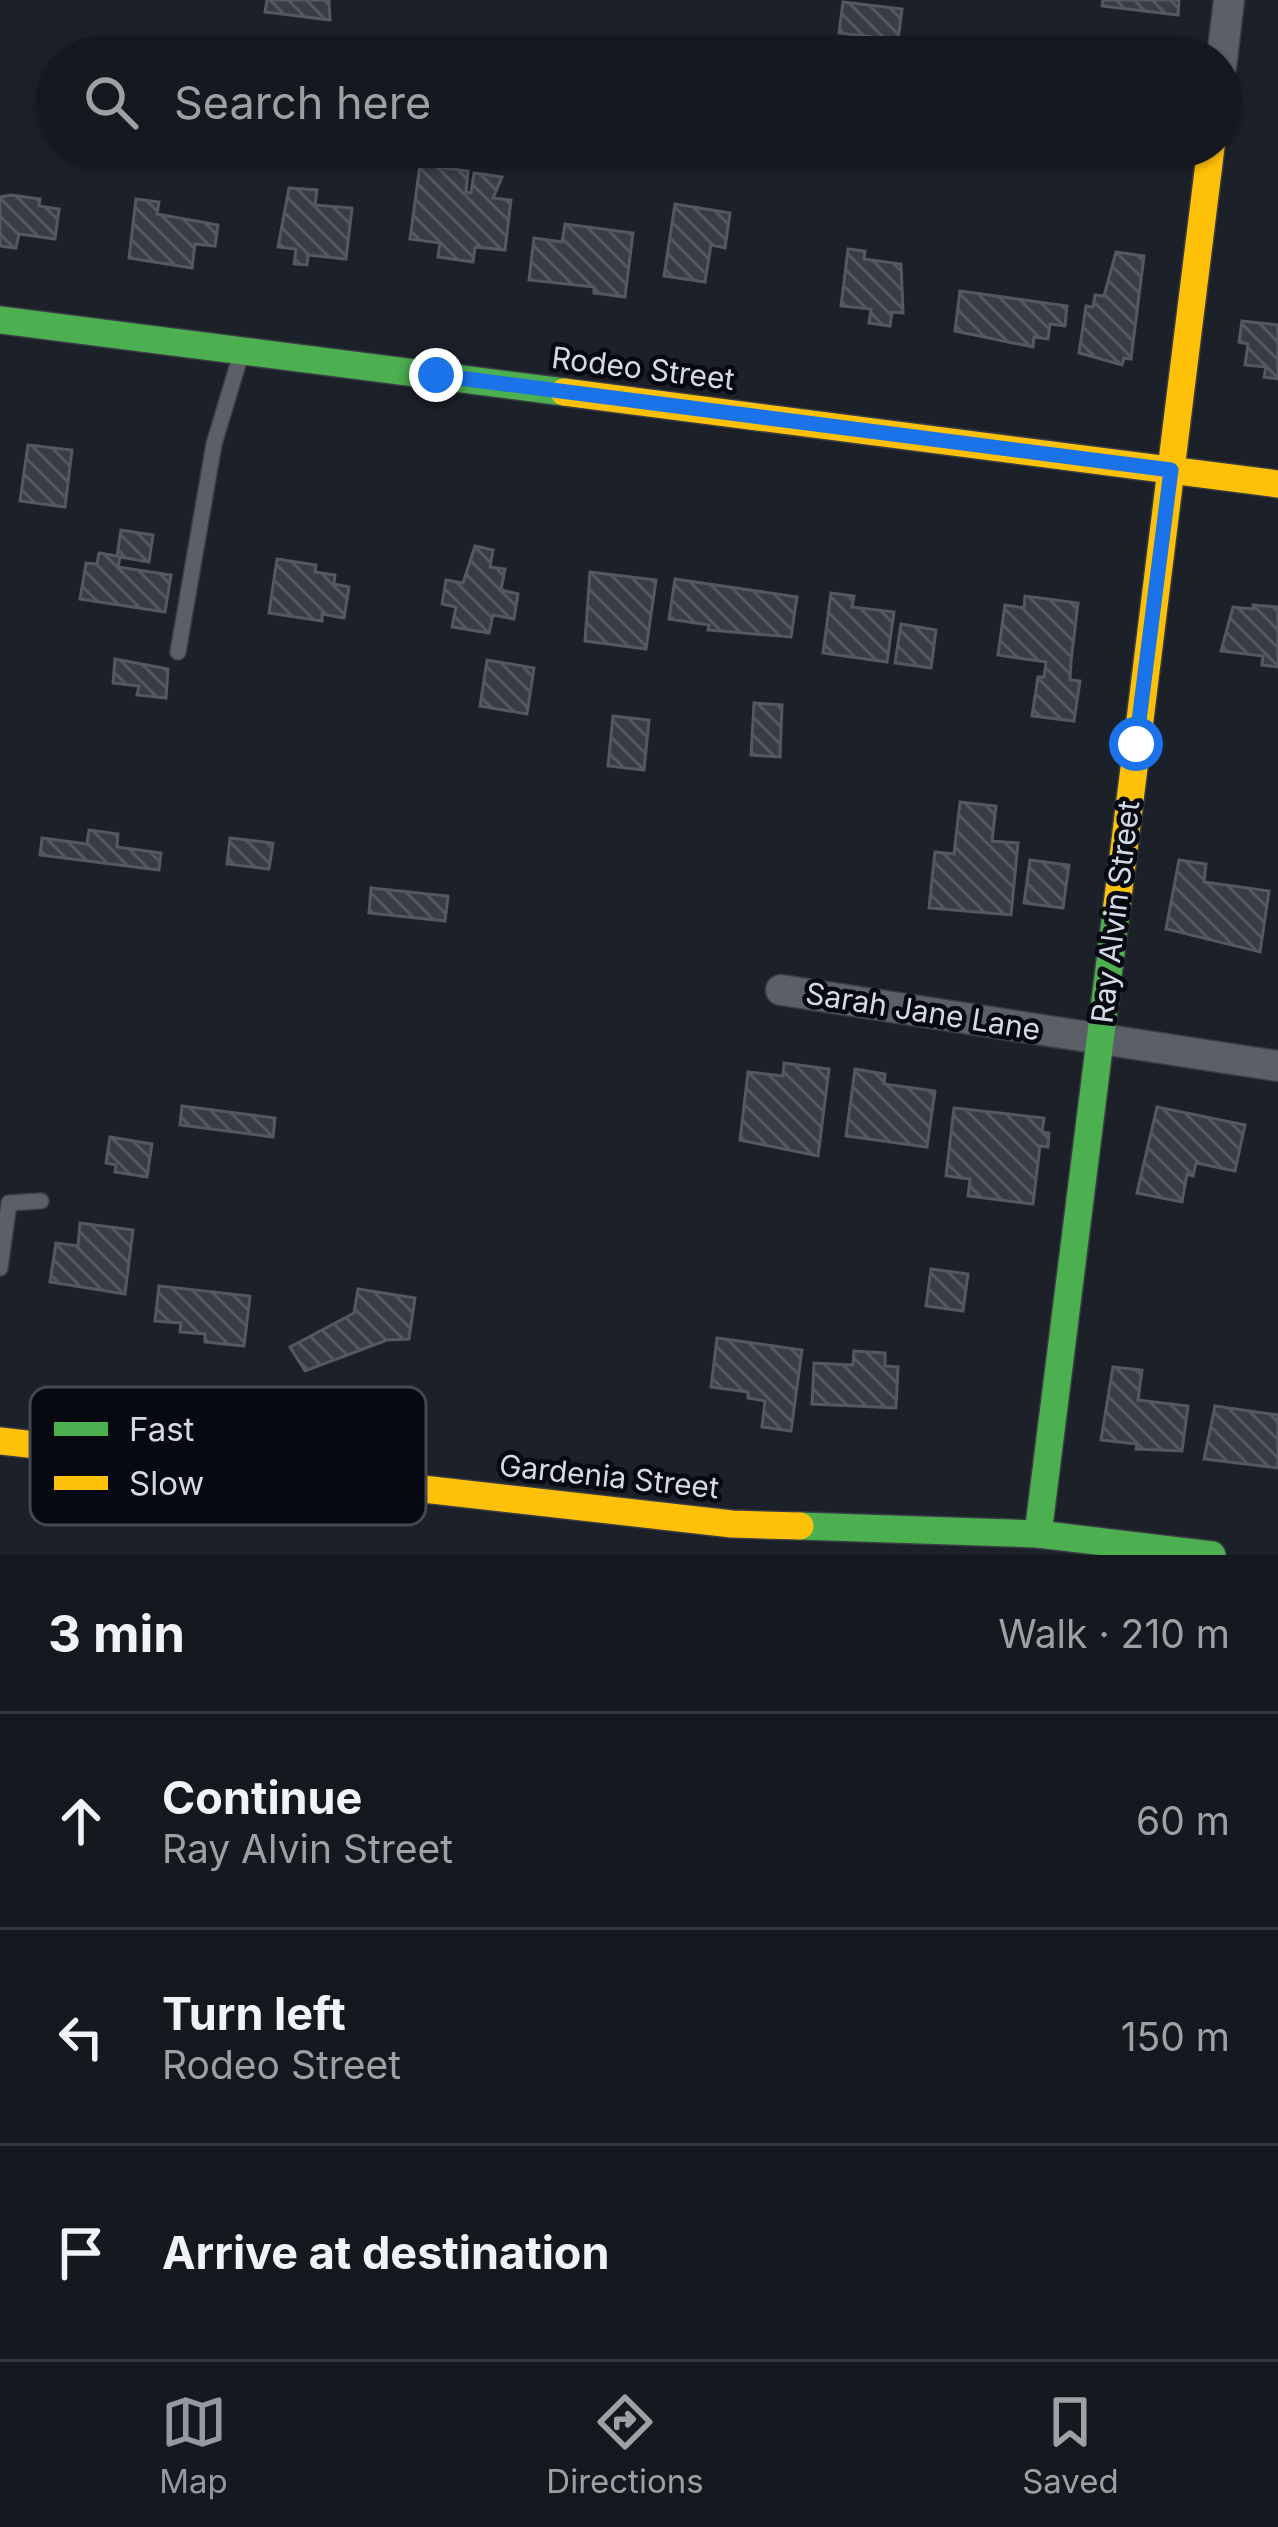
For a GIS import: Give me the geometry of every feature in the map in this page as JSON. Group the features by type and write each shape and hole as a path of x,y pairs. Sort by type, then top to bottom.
{"street":[{"path":"1225,36 1229,0"},
{"name":"Ray Alvin Street","path":"1038,1534 1208,168"},
{"name":"Rodeo Street","path":"0,320 1278,484"},
{"name":"Sarah Jane Lane","path":"781,990 1278,1066"},
{"name":"Gardenia Street","path":"0,1441 30,1444"},
{"name":"Gardenia Street","path":"426,1489 732,1524 1038,1534 1212,1555"}],"lane":[{"path":"178,652 214,444 242,352"},
{"path":"0,1268 10,1203 41,1201"}],"building":[{"path":"267,0 329,0 330,20 265,12"},
{"path":"1103,0 1179,0 1178,15 1102,6"},
{"path":"843,2 902,9 899,36 839,33"},
{"path":"420,168 468,171 466,192 471,193 474,173 502,177 493,198 511,200 505,250 475,247 473,262 438,257 440,243 410,239"},
{"path":"289,188 317,190 315,205 352,208 346,259 308,255 307,265 294,264 296,249 278,247"},
{"path":"0,197 40,199 39,206 59,209 55,239 19,234 16,248 0,246"},
{"path":"136,199 159,202 157,214 218,225 215,246 195,244 192,268 129,258"},
{"path":"675,204 730,213 725,248 711,245 705,282 664,276"},
{"path":"565,224 633,233 625,297 594,293 594,287 529,280 534,238 562,242"},
{"path":"848,249 865,251 864,259 901,264 903,313 892,312 890,326 869,323 871,309 841,306"},
{"path":"1116,252 1144,256 1131,359 1124,358 1122,365 1079,353 1086,306 1093,307 1095,295 1104,296"},
{"path":"960,291 1067,306 1065,326 1050,324 1048,339 1034,337 1033,347 955,331"},
{"path":"1242,321 1278,325 1278,379 1264,377 1266,367 1245,365 1248,344 1239,342"},
{"path":"28,445 72,450 65,507 20,501"},
{"path":"121,530 153,535 149,562 120,557 118,567 171,575 165,612 80,599 86,563 97,564 99,553 117,556"},
{"path":"475,546 493,550 490,567 505,569 501,590 518,594 514,619 493,615 489,633 452,627 456,607 442,604 446,580 463,583"},
{"path":"277,559 316,565 315,572 335,575 334,584 349,587 344,618 322,614 322,621 269,613"},
{"path":"590,572 656,580 646,649 585,641"},
{"path":"675,579 797,597 791,637 708,630 709,625 669,619"},
{"path":"831,593 854,596 852,607 894,612 887,662 823,653"},
{"path":"1025,596 1078,603 1070,680 1080,681 1074,721 1032,716 1038,677 1044,677 1046,662 998,655 1005,605 1024,608"},
{"path":"1253,605 1278,607 1278,667 1262,665 1263,656 1221,651 1233,607 1253,609"},
{"path":"901,624 936,630 931,668 895,663"},
{"path":"115,659 168,669 166,698 137,695 139,686 113,683"},
{"path":"487,660 534,668 527,714 480,706"},
{"path":"754,703 782,705 780,757 751,755"},
{"path":"613,716 649,720 644,770 608,766"},
{"path":"960,802 996,806 992,841 1018,843 1011,915 929,908 935,852 954,854"},
{"path":"89,830 118,834 117,847 161,853 159,870 40,855 42,838 87,844"},
{"path":"230,838 273,843 269,869 227,864"},
{"path":"1030,860 1069,865 1063,908 1024,903"},
{"path":"1179,860 1206,864 1204,882 1269,891 1260,952 1166,929"},
{"path":"371,888 448,896 445,921 369,913"},
{"path":"784,1063 829,1069 818,1156 740,1140 748,1072 783,1076"},
{"path":"855,1069 885,1074 884,1084 935,1091 927,1147 846,1136"},
{"path":"182,1106 275,1118 273,1137 180,1125"},
{"path":"1157,1107 1245,1125 1235,1171 1196,1163 1193,1176 1187,1174 1182,1202 1137,1193"},
{"path":"954,1108 1044,1118 1042,1132 1049,1133 1048,1147 1040,1146 1033,1204 968,1196 970,1179 946,1176"},
{"path":"110,1137 152,1144 147,1177 115,1172 116,1165 106,1163"},
{"path":"80,1223 133,1230 125,1294 50,1282 56,1243 78,1246"},
{"path":"931,1269 968,1274 963,1311 926,1306"},
{"path":"159,1286 250,1296 244,1346 205,1342 205,1334 180,1332 181,1323 155,1321"},
{"path":"358,1289 415,1298 409,1339 387,1340 305,1371 290,1347 354,1313"},
{"path":"717,1338 802,1350 791,1431 762,1427 765,1401 748,1398 748,1392 711,1387"},
{"path":"854,1351 885,1353 885,1366 898,1367 896,1408 812,1404 814,1363 853,1365"},
{"path":"1113,1367 1142,1370 1138,1400 1188,1406 1182,1451 1136,1449 1137,1444 1101,1440"},
{"path":"1215,1406 1278,1415 1278,1468 1204,1459"}],"traffic: fast":[{"path":"0,320 564,392"},
{"path":"1038,1534 1117,905"},
{"path":"800,1526 1038,1534 1212,1555"}],"traffic: slow":[{"path":"1117,905 1208,168"},
{"path":"564,392 1278,484"},
{"path":"0,1441 30,1444"},
{"path":"426,1489 732,1524 800,1526"}],"route":[{"path":"436,375 1171,470 1136,744"}]}
